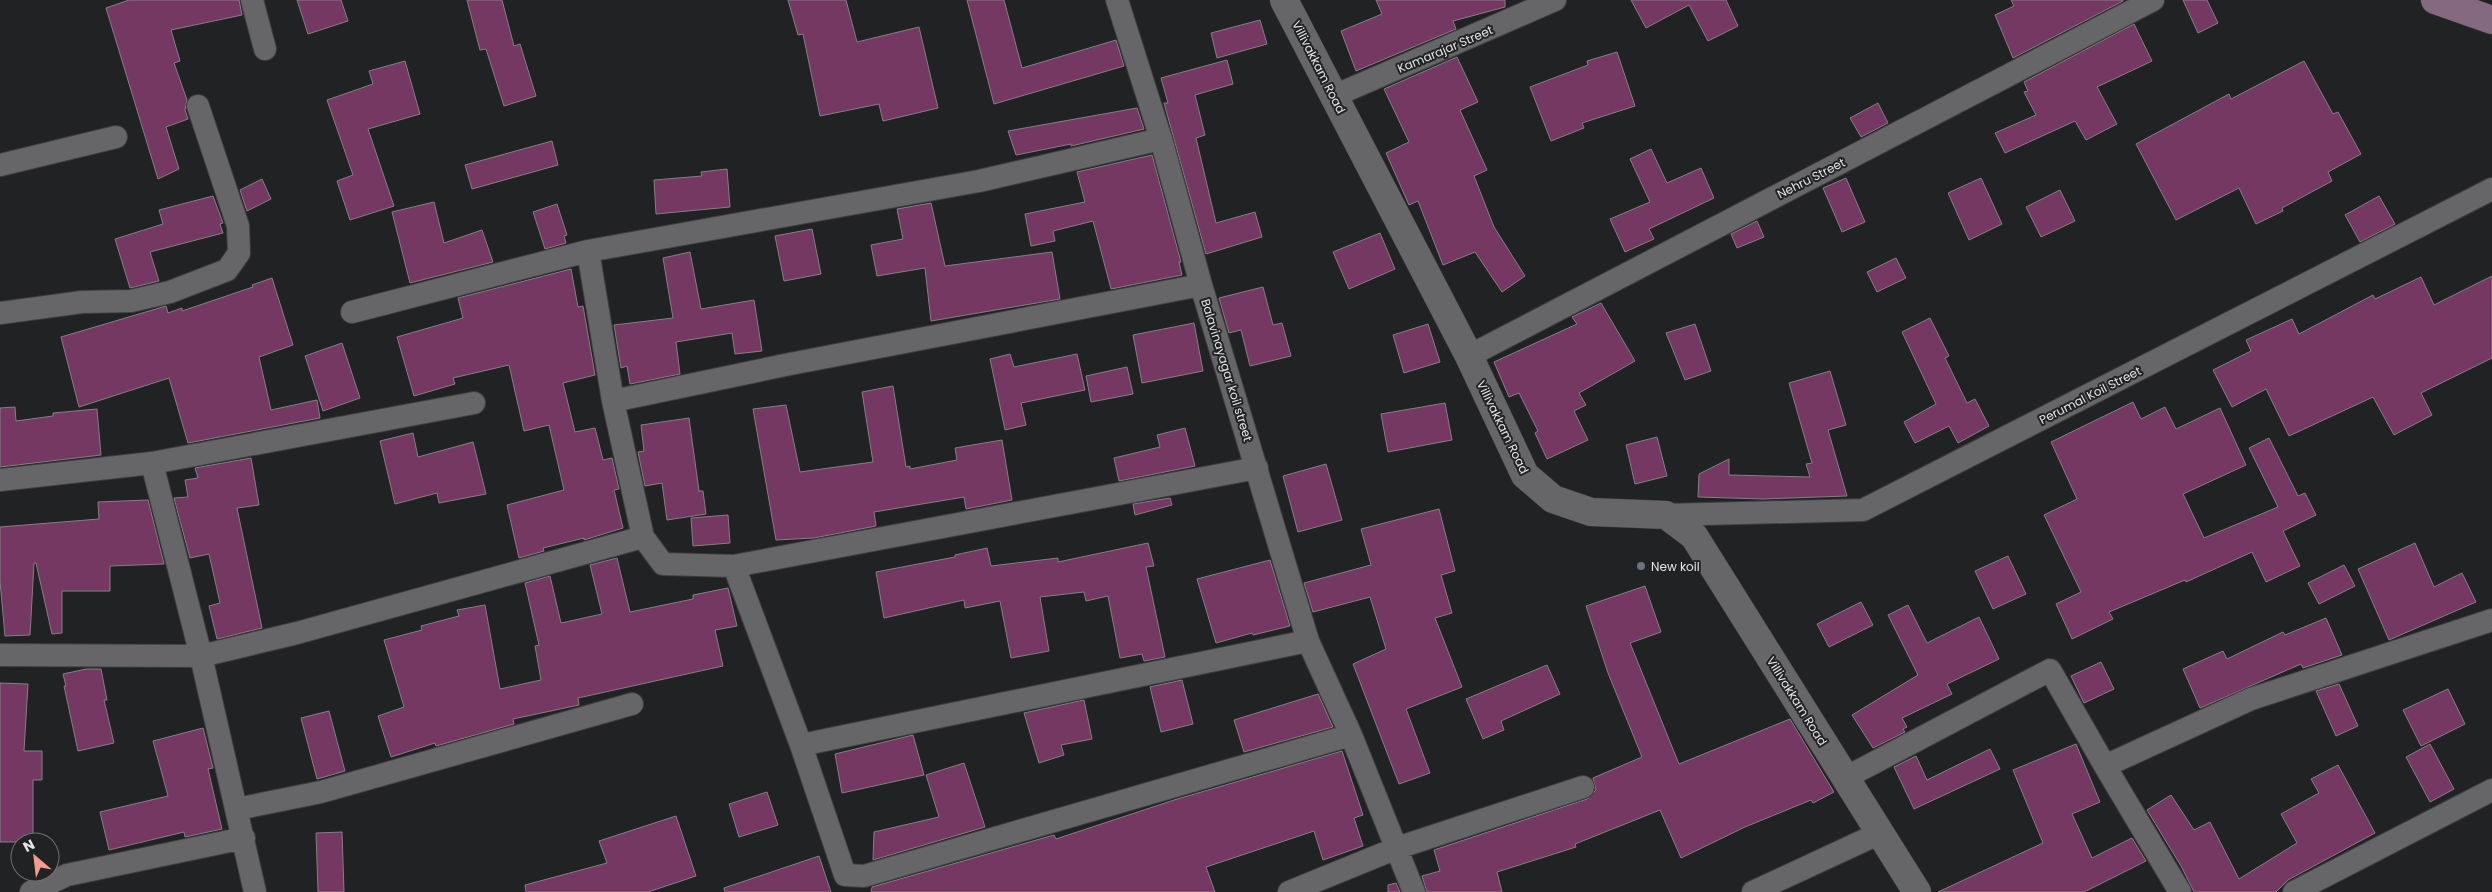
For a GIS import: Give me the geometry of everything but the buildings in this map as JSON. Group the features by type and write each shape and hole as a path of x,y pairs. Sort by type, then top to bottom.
{"main road":[{"path":"2435,0 2477,10"}],"street":[{"path":"252,0 265,49"},
{"name":"Balavinayagar koil street","path":"1117,0 1161,139 1201,285 1308,641 1351,735 1414,892"},
{"name":"Villivakkam Road","path":"1284,0 1469,356 1525,475 1552,499 1591,512 1666,515 1694,536 1917,892"},
{"name":"Kamarajar Street","path":"1334,96 1555,0"},
{"name":"Nehru Street","path":"1469,356 2153,0"},
{"path":"0,314 82,302 131,301 170,292 227,270 239,253 238,226 198,106"},
{"path":"0,165 116,137"},
{"path":"352,312 588,251 979,181 1161,139"},
{"name":"Perumal Koil Street","path":"1666,515 1863,510 2492,189"},
{"path":"588,251 613,401 643,537 663,564 734,566 1257,468"},
{"path":"613,401 790,364 1201,285"},
{"path":"0,480 152,463 474,402"},
{"path":"152,463 201,656 255,892"},
{"path":"0,655 201,656 297,633 643,537"},
{"path":"734,566 801,745 845,876 864,876 1351,735"},
{"path":"2105,766 2251,699 2492,620"},
{"path":"801,745 1308,641"},
{"path":"1845,778 2050,670 2180,892"},
{"path":"237,809 321,792 632,704"},
{"path":"1289,892 1397,848 1584,787"},
{"path":"2294,892 2492,790"},
{"path":"1753,892 1880,833"},
{"path":"31,892 44,884 75,873 244,838"}],"place":[{"name":"New koil","path":"1641,566"}]}
